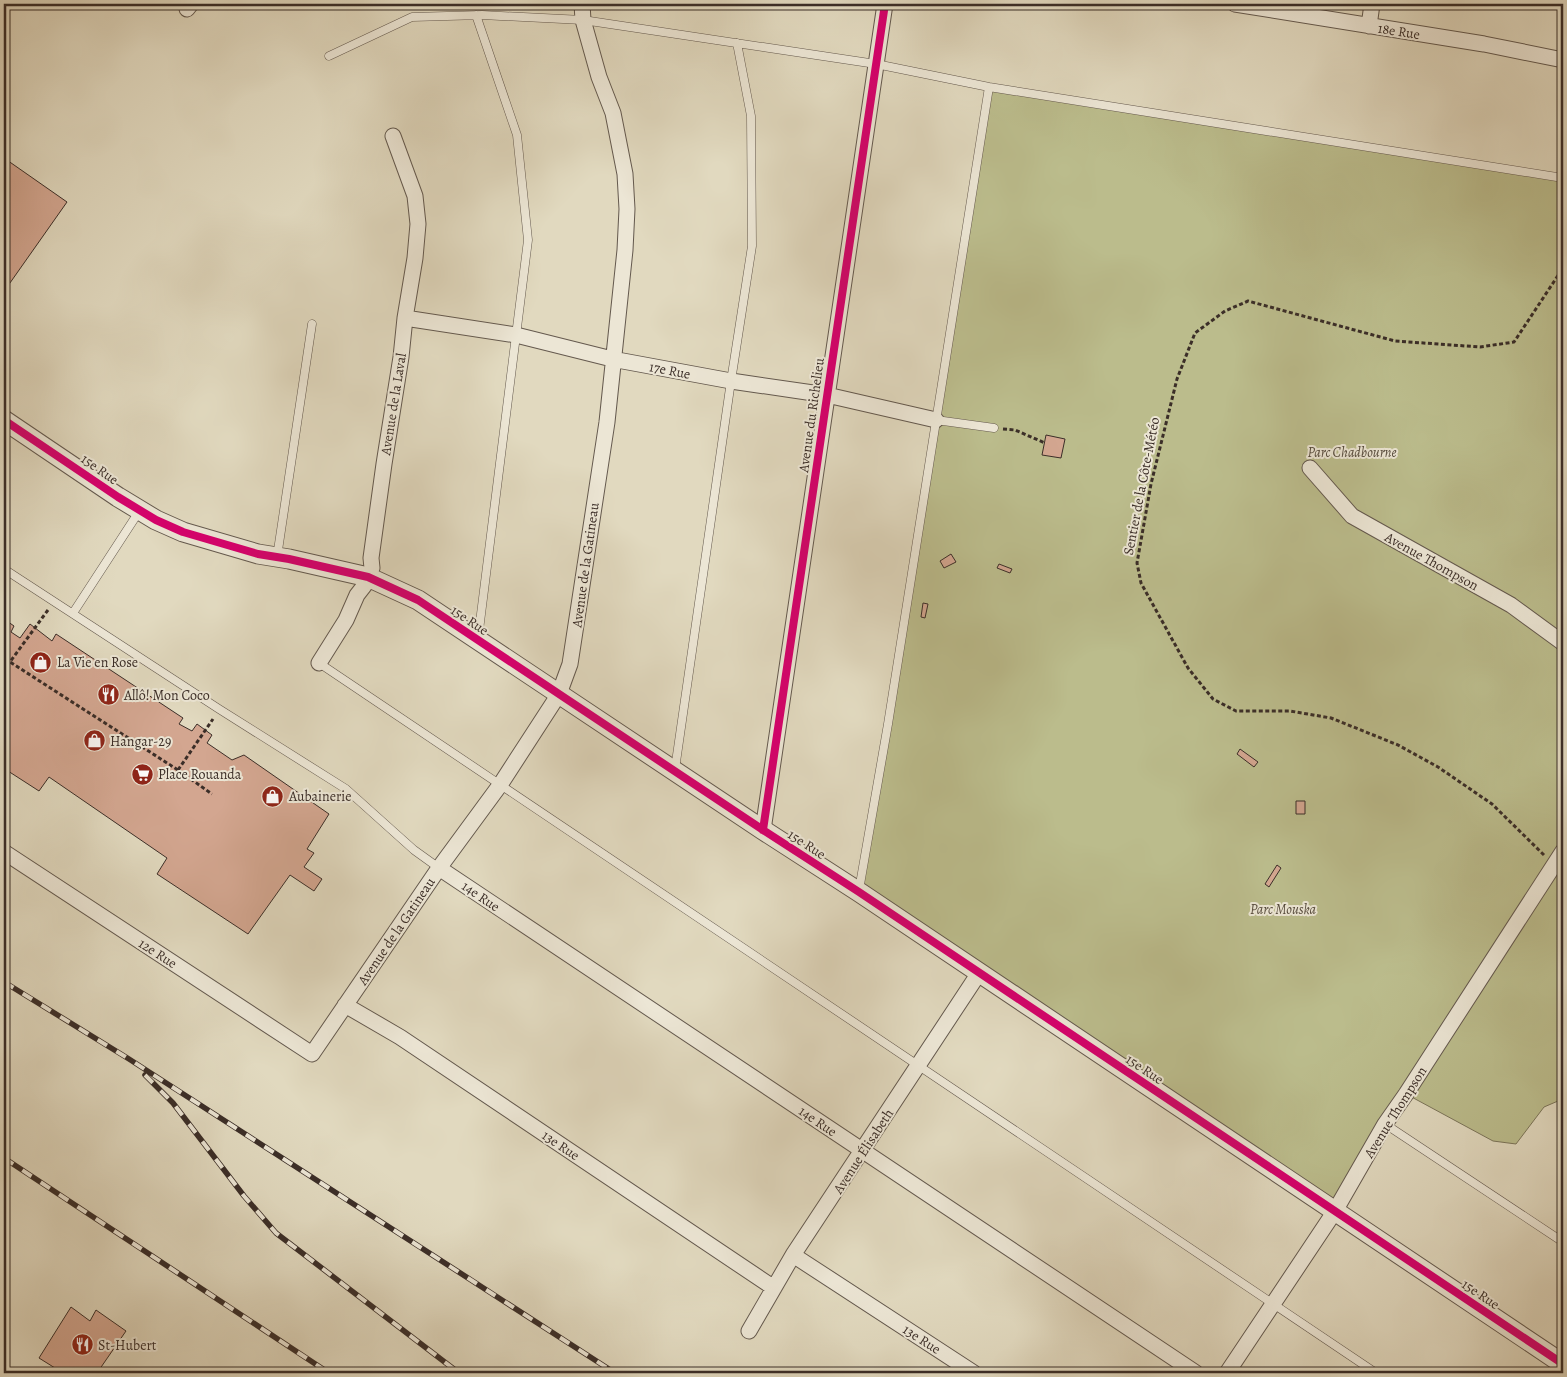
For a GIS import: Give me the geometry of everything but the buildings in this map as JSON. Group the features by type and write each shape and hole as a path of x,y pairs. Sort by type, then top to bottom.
{"street":[{"name":"Avenue de la Gatineau","path":"312,1054 439,868 500,785 559,694 570,664 607,422 612,359 625,250 627,209 625,174 613,113 599,77 583,20 582,4"},
{"name":"Avenue du Richelieu","path":"763,830 885,4"},
{"name":"18e Rue","path":"1235,4 1484,44 1563,60"},
{"path":"1369,26 1372,4"},
{"name":"Avenue de la Laval","path":"319,663 346,620 372,568 371,558 415,258 418,224 415,196 393,136"},
{"name":"17e Rue","path":"405,318 516,335 612,359 731,381 827,395 936,420"},
{"name":"15e Rue","path":"4,420 140,510 156,520 183,532 258,554 368,577 418,600 859,892 1563,1364"},
{"name":"Avenue Thompson","path":"1310,468 1352,516 1511,605 1563,643"},
{"name":"Avenue Thompson","path":"1227,1373 1335,1211 1385,1124 1563,851"},
{"name":"12e Rue","path":"4,852 312,1054"},
{"name":"14e Rue","path":"439,868 1196,1373"},
{"name":"Avenue Élisabeth","path":"749,1330 793,1255 979,973"},
{"name":"13e Rue","path":"345,1005 400,1037 774,1288"},
{"name":"13e Rue","path":"793,1255 974,1373"}],"lane":[{"path":"476,15 517,135 528,240 478,640"},
{"path":"330,56 412,17 476,15 583,20 876,64 989,88 1563,178"},
{"path":"675,771 752,246 751,116 737,43"},
{"path":"859,892 888,724 989,88"},
{"path":"277,557 312,324"},
{"path":"936,420 994,428"},
{"path":"73,613 140,510"},
{"path":"4,569 218,709 346,789 414,850 439,868"},
{"path":"319,663 1376,1373"},
{"path":"1385,1124 1563,1242"}],"path":[{"path":"1014,430 1045,443"},
{"path":"54,601 10,662 212,794"},
{"path":"178,770 206,731 218,709"}],"green space":[{"name":"Parc Mouska","path":"989,87 1563,178 1563,1104 1558,1101 1544,1107 1516,1144 1493,1141 1406,1094 1335,1211 859,892"}],"railway":[{"path":"4,982 129,1059 615,1373"},
{"path":"145,1075 173,1103 244,1196 276,1233 459,1373"},
{"path":"4,1158 329,1373"}],"cycle path":[{"path":"763,830 885,4"},
{"path":"4,420 118,497 156,520 183,532 258,554 368,577 418,600 859,892 1563,1364"}],"place":[{"name":"La Vie en Rose","path":"41,662"},
{"name":"Allô! Mon Coco","path":"108,695"},
{"name":"Hangar-29","path":"94,741"},
{"name":"Place Rouanda","path":"142,774"},
{"name":"Aubainerie","path":"273,796"},
{"name":"St-Hubert","path":"82,1345"}],"park label":[{"name":"Parc Chadbourne","path":"1352,452"}]}
